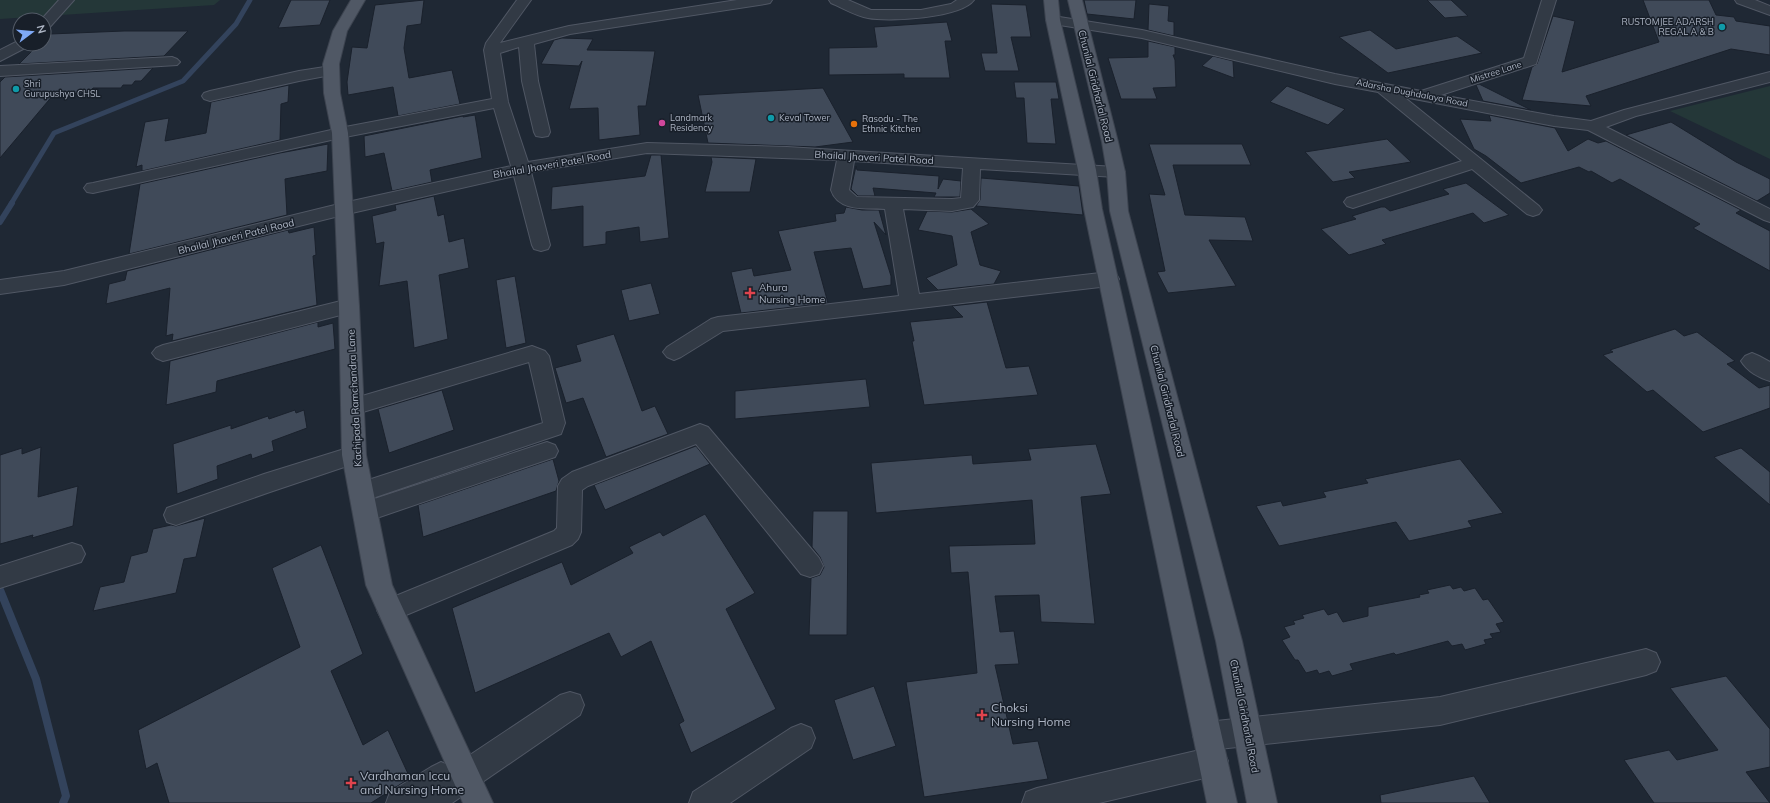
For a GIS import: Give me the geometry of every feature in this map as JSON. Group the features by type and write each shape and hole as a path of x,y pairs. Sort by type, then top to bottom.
{"main road":[{"name":"Kachipada Ramchandra Lane","path":"358,0 340,31 331,64 332,93 340,133 349,306 354,455 379,585 478,803"},
{"path":"1051,0 1052,20 1087,170 1093,209 1222,803"},
{"name":"Chunilal Giridharlal Road","path":"1075,0 1110,142 1116,172 1119,211 1229,641 1262,803"}],"street":[{"path":"52,16 67,0"},
{"path":"524,0 493,43 492,50 500,102 521,169 541,245"},
{"path":"492,50 569,30 765,0"},
{"path":"836,0 869,14 921,14 955,7 967,0"},
{"name":"Mistree Lane","path":"1424,95 1531,61 1549,0"},
{"path":"1742,0 1770,11"},
{"name":"Adarsha Dughdalaya Road","path":"1052,20 1142,34 1335,79 1554,121 1592,126 1630,113 1770,77"},
{"path":"526,42 530,81 542,132"},
{"path":"0,56 12,49"},
{"path":"0,72 172,62"},
{"path":"210,96 299,76 331,71"},
{"path":"1383,88 1533,210"},
{"path":"93,188 340,133 500,102"},
{"path":"1592,126 1770,215"},
{"name":"Bhailal Jhaveri Patel Road","path":"0,287 64,278 343,209 521,169 647,148 787,152 1116,172"},
{"path":"847,156 839,188 841,194 854,202 952,205 967,202 970,200 972,163"},
{"path":"1353,202 1475,162"},
{"path":"894,208 910,302"},
{"path":"674,352 718,324 1109,279"},
{"path":"163,353 349,306"},
{"path":"353,407 512,359 535,354 538,356 554,423 553,428 363,502"},
{"path":"1752,361 1770,373"},
{"path":"390,610 563,538 569,532 570,486 580,479 700,433 810,566"},
{"path":"363,502 547,451"},
{"path":"176,515 264,484 354,455"},
{"path":"0,578 72,554"},
{"path":"1037,803 1210,749 1248,732 1440,711 1646,662"},
{"path":"401,803 463,770 570,705"},
{"path":"704,803 801,738"},
{"path":"427,803 463,770"}],"shaded area":[{"path":"0,0 220,0 214,5 52,16 52,12 12,12 12,18 0,19"},
{"path":"1770,86 1770,159 1670,111"}],"building":[{"path":"291,0 330,0 320,25 278,28"},
{"path":"424,0 421,24 407,26 404,48 409,78 452,70 460,104 398,116 393,87 348,95 347,82 352,47 367,48 375,5"},
{"path":"1084,0 1136,0 1134,19 1087,14"},
{"path":"1427,0 1451,0 1468,16 1445,18"},
{"path":"1643,0 1709,0 1716,15 1734,17 1736,21 1770,26 1770,55 1731,49 1586,96 1591,106 1522,100 1532,67 1537,64 1553,16 1575,21 1562,72 1659,42"},
{"path":"991,4 1026,5 1031,37 1011,37 1019,71 985,71 981,53 997,53"},
{"path":"1149,4 1169,6 1168,21 1174,22 1174,36 1148,30"},
{"path":"947,22 952,41 945,41 950,78 904,78 904,74 829,75 829,48 877,47 874,27"},
{"path":"1370,30 1396,49 1457,36 1482,53 1388,73 1339,37"},
{"path":"124,31 188,31 164,56 19,64 31,52 52,52 52,34"},
{"path":"562,38 593,39 587,50 655,51 646,106 638,106 640,135 599,140 598,108 569,109 582,61 579,66 541,64 554,40"},
{"path":"1148,41 1175,47 1175,55 1173,55 1175,60 1176,87 1153,88 1157,99 1121,99 1108,58 1148,57"},
{"path":"1213,56 1233,61 1234,78 1202,66"},
{"path":"153,68 141,81 135,81 132,85 123,85 121,88 93,88 89,93 54,94 0,158 0,82 5,77"},
{"path":"1014,82 1056,82 1059,99 1051,99 1056,144 1027,143 1024,98 1016,98"},
{"path":"1479,84 1531,110 1483,101 1476,85"},
{"path":"289,85 288,102 281,104 280,140 142,171 142,165 136,167 145,122 169,118 165,141 206,133 211,102"},
{"path":"1287,86 1345,109 1328,125 1270,102"},
{"name":"Keval Tower","path":"823,88 853,142 815,147 708,143 698,95"},
{"path":"475,115 482,158 430,170 432,182 392,191 384,153 365,157 364,136 463,116"},
{"path":"1489,115 1555,128 1568,151 1588,139 1598,143 1606,141 1741,210 1736,213 1770,231 1770,271 1693,228 1700,224 1620,179 1612,183 1591,171 1589,172 1579,167 1521,183 1486,156 1474,149 1460,119 1491,121"},
{"path":"1671,122 1736,162 1770,179 1770,193 1757,201 1626,135"},
{"path":"1387,139 1411,162 1349,172 1355,178 1333,182 1305,152"},
{"path":"328,144 327,171 285,179 287,215 129,254 140,184"},
{"path":"1149,144 1242,144 1251,165 1173,165 1185,215 1245,217 1253,241 1209,240 1236,286 1168,293 1157,272 1165,271 1149,194 1165,195"},
{"path":"651,155 661,155 669,238 640,242 639,227 606,232 606,244 583,247 583,206 551,210 552,187 645,176"},
{"path":"711,157 756,159 750,192 705,192 712,162"},
{"path":"856,166 857,170 939,176 938,189 943,179 961,181 960,197 934,197 936,193 873,188 875,196 858,196 851,189"},
{"path":"981,178 1079,186 1083,215 976,206 980,200"},
{"path":"1466,183 1509,215 1484,223 1473,213 1382,240 1386,244 1349,255 1321,229 1356,219 1352,216 1381,207 1385,207 1390,211 1449,194 1443,189"},
{"path":"434,196 438,216 444,214 449,242 464,238 469,268 439,275 448,339 414,348 407,281 379,286 384,242 376,244 372,216 396,210 395,205"},
{"path":"846,207 862,210 879,210 886,235 874,222 891,276 891,285 863,289 851,248 814,252 828,303 741,313 731,272 752,268 754,276 791,270 778,231 836,221 835,214 844,213"},
{"path":"971,209 989,224 971,232 980,265 1001,271 994,284 938,290 926,278 957,265 952,236 918,230 927,211 952,212"},
{"path":"314,227 316,255 313,256 317,305 172,341 173,334 166,336 170,288 106,304 109,284 125,280 127,271 288,230 289,233"},
{"path":"515,276 526,343 506,348 496,280"},
{"path":"651,283 660,314 629,321 621,290"},
{"path":"987,302 1006,368 1029,366 1038,395 924,405 910,322 963,317 952,306"},
{"path":"318,322 318,327 333,323 335,349 217,381 216,392 166,405 170,361"},
{"path":"1675,329 1684,336 1697,332 1735,361 1727,364 1759,388 1770,385 1770,408 1703,432 1653,390 1647,392 1603,355 1613,352 1610,350"},
{"path":"614,334 642,411 655,406 668,434 606,457 583,398 566,403 555,368 581,361 576,345"},
{"path":"866,379 870,407 735,419 735,391"},
{"path":"442,390 454,430 389,453 378,409"},
{"path":"295,410 296,413 304,410 307,428 272,441 274,451 252,459 251,454 217,466 218,479 177,494 173,444 231,425 231,429 268,416 269,419"},
{"path":"1096,444 1111,494 1081,497 1095,624 1041,622 1039,595 995,596 1000,632 1014,631 1019,664 995,665 1013,744 1038,741 1048,779 924,797 906,682 977,673 968,572 951,573 949,546 1035,544 1032,500 876,513 871,463 972,455 973,464 1031,460 1028,449"},
{"path":"696,446 710,464 605,510 594,485"},
{"path":"41,447 38,497 78,486 73,526 32,538 33,535 0,544 0,455 22,448 22,454"},
{"path":"1741,448 1770,472 1770,505 1714,457"},
{"path":"553,459 559,481 556,491 423,537 418,505"},
{"path":"1460,459 1503,513 1468,521 1472,527 1409,541 1396,522 1279,546 1256,506 1281,501 1283,506 1326,497 1323,492 1368,483 1365,479"},
{"path":"813,511 848,511 847,635 809,635 811,578 820,575 824,567 820,557 812,547"},
{"path":"705,514 755,593 726,609 776,709 691,753 679,724 684,721 651,641 621,657 609,633 475,693 452,608 562,562 571,585 633,553 629,547 660,532 663,536"},
{"path":"205,518 196,557 184,559 176,593 93,611 100,587 124,582 131,556 147,552 153,529 171,525 176,526"},
{"path":"321,545 363,654 331,671 363,745 388,730 410,778 371,803 169,803 157,763 146,769 138,730 300,647 272,568"},
{"path":"1450,585 1453,589 1461,587 1464,591 1475,588 1483,600 1488,599 1504,622 1496,624 1501,632 1490,634 1493,638 1484,640 1486,644 1465,650 1462,644 1452,646 1448,641 1396,655 1394,653 1350,664 1353,670 1332,676 1329,671 1319,674 1317,670 1306,673 1298,660 1295,660 1282,640 1290,637 1284,627 1295,624 1293,621 1304,618 1302,615 1324,609 1328,615 1337,612 1343,622 1368,616 1368,607 1420,597 1419,595 1429,593 1427,590"},
{"path":"1726,676 1770,729 1770,767 1746,772 1770,803 1654,803 1624,760 1669,750 1677,760 1718,750 1670,688"},
{"path":"874,686 896,746 853,760 834,700"},
{"path":"1474,776 1490,803 1381,803 1380,795"}],"waterway":[{"path":"11,204 54,133 183,81 236,24 250,0"},
{"path":"0,222 12,203"},
{"path":"0,590 36,679 66,796 63,803"}],"place":[{"name":"RUSTOMJEE ADARSH REGAL A & B","path":"1722,27"},
{"name":"Shri Gurupushya CHSL","path":"16,89"},
{"name":"Keval Tower","path":"771,118"},
{"name":"Landmark Residency","path":"662,123"},
{"name":"Rasodu - The Ethnic Kitchen","path":"854,124"},
{"name":"Ahura Nursing Home","path":"750,293"},
{"name":"Choksi Nursing Home","path":"982,715"},
{"name":"Vardhaman Iccu and Nursing Home","path":"351,783"}]}
